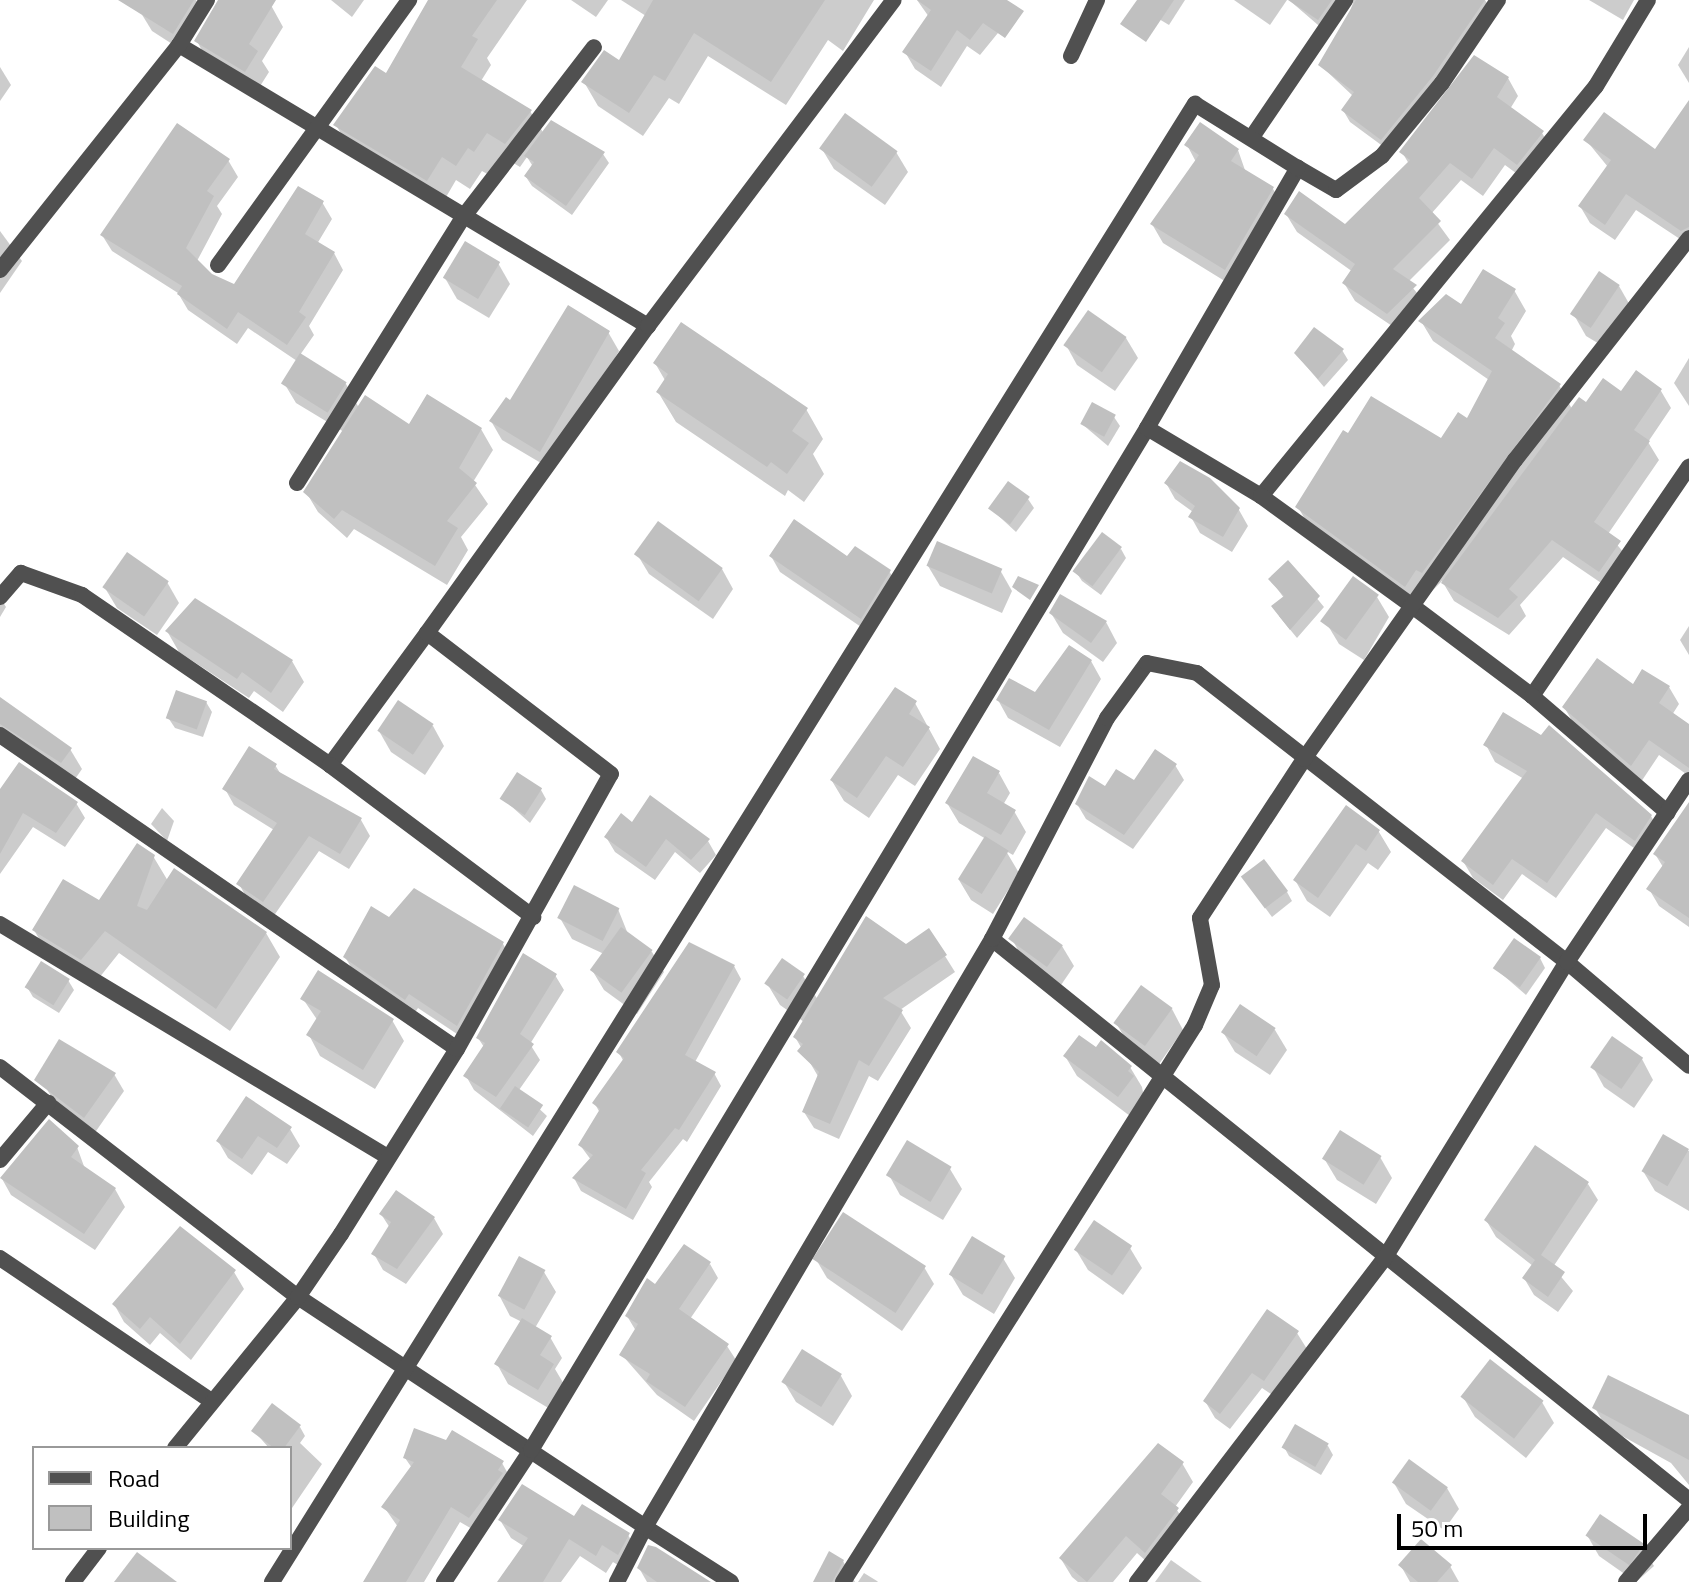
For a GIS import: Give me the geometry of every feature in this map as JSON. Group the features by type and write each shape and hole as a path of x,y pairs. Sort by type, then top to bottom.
{"street":[{"path":"0,270 179,45 207,0"},
{"path":"218,265 409,0"},
{"path":"330,765 648,326 894,0"},
{"path":"1071,56 1097,0"},
{"path":"1252,137 1345,0"},
{"path":"292,1550 1195,104 1336,190 1382,156 1442,83 1498,0"},
{"path":"1261,496 1596,86 1648,0"},
{"path":"179,45 648,326"},
{"path":"297,483 464,216 594,47"},
{"path":"444,1582 531,1450 1147,428 1298,168"},
{"path":"843,1582 1195,1025 1212,985 1200,918 1304,759 1515,460 1689,238"},
{"path":"1147,428 1261,496 1411,605 1532,696 1668,813"},
{"path":"1532,696 1689,467"},
{"path":"0,597 21,573 82,595 330,765 533,917"},
{"path":"177,1446 298,1297 457,1049 611,774 427,633"},
{"path":"617,1582 645,1527 992,939 1107,718 1147,663 1197,673 1567,962 1689,1066"},
{"path":"0,735 457,1049"},
{"path":"1137,1582 1384,1259 1567,962 1689,780"},
{"path":"0,924 386,1156"},
{"path":"992,939 1384,1259 1689,1500"},
{"path":"0,1067 298,1297 731,1582"},
{"path":"0,1160 48,1103"},
{"path":"0,1258 211,1401"},
{"path":"1626,1582 1689,1508"},
{"path":"73,1582 97,1550"},
{"path":"272,1582 292,1550"}],"building":[{"path":"118,0 194,0 173,34"},
{"path":"218,0 276,0 249,44 258,51 245,72 194,41"},
{"path":"428,0 497,0 472,36 478,39 461,67 532,110 505,144 487,133 474,152 468,148 456,166 442,157 427,181 333,125 375,66 386,73"},
{"path":"653,0 825,0 771,82 694,33 665,81 654,75 629,113 581,82 604,50 619,60"},
{"path":"917,0 1007,0 1024,11 1005,38 983,23 970,40 957,30 931,71 902,52 931,10"},
{"path":"1137,0 1174,0 1146,42 1120,24"},
{"path":"1288,0 1332,0 1318,20"},
{"path":"1356,0 1485,0 1433,76 1381,140 1341,110 1354,92 1318,65"},
{"path":"1474,55 1509,77 1497,97 1544,131 1517,165 1494,148 1472,179 1450,163 1419,198 1441,221 1393,269 1417,285 1387,314 1342,283 1355,264 1284,214 1299,191 1345,224 1410,160 1399,152"},
{"path":"1689,100 1689,227 1681,231 1626,194 1605,225 1578,206 1611,160 1583,140 1604,112 1655,149"},
{"path":"845,113 898,151 872,187 819,149"},
{"path":"551,120 605,152 566,206 524,176 534,162 524,156"},
{"path":"1200,122 1239,149 1231,161 1274,187 1225,270 1150,224 1199,155 1184,145"},
{"path":"177,123 230,159 207,191 214,196 186,248 212,274 234,284 298,186 324,201 305,234 335,252 299,312 306,317 287,345 238,312 227,329 177,294 182,286 100,235"},
{"path":"465,241 500,262 478,299 443,278"},
{"path":"1483,269 1516,289 1498,318 1505,323 1495,338 1561,384 1422,573 1416,570 1405,587 1295,507 1343,430 1348,433 1371,396 1441,438 1458,412 1467,418 1492,371 1418,321 1446,294 1461,304"},
{"path":"1599,271 1620,285 1591,328 1570,314"},
{"path":"568,305 610,331 540,452 489,421 506,397 510,400"},
{"path":"1088,310 1127,337 1102,372 1063,345"},
{"path":"681,322 808,408 792,431 809,443 787,474 771,462 767,467 656,392 668,374 653,363"},
{"path":"1314,327 1344,349 1318,379 1294,353"},
{"path":"300,353 347,382 328,413 281,384"},
{"path":"1636,370 1662,389 1634,430 1650,441 1594,522 1621,541 1599,572 1552,540 1509,589 1518,597 1498,618 1441,583 1579,397 1586,402 1603,378 1621,391"},
{"path":"427,394 482,428 459,468 477,483 447,521 458,528 435,566 342,510 334,519 303,492 365,395 409,424"},
{"path":"1092,402 1116,415 1104,437 1080,424"},
{"path":"1180,461 1210,478 1240,508 1223,537 1188,517 1195,506 1164,483"},
{"path":"1008,481 1030,497 1010,524 988,509"},
{"path":"794,519 847,556 855,546 891,570 861,619 769,556"},
{"path":"658,521 723,568 699,601 634,554"},
{"path":"1102,532 1122,547 1092,586 1073,571"},
{"path":"937,541 1002,569 992,594 926,566"},
{"path":"127,552 169,581 144,616 102,587"},
{"path":"1288,560 1320,596 1290,630 1271,606 1284,596 1268,579"},
{"path":"1018,576 1039,585 1030,600 1012,587"},
{"path":"1353,576 1379,595 1346,640 1320,621"},
{"path":"1060,594 1107,621 1091,643 1049,613"},
{"path":"195,598 293,660 271,693 242,672 237,679 165,631"},
{"path":"1069,645 1092,660 1049,730 996,700 1009,678 1035,692"},
{"path":"1597,658 1633,684 1642,669 1670,686 1659,703 1689,724 1689,768 1649,740 1631,766 1562,707"},
{"path":"895,687 917,701 909,714 930,727 903,767 886,756 857,798 830,780"},
{"path":"176,690 207,701 197,729 166,718"},
{"path":"0,697 72,748 61,763 0,724"},
{"path":"398,700 434,724 413,755 377,731"},
{"path":"1503,712 1541,735 1549,725 1652,815 1635,841 1596,813 1547,883 1512,859 1493,885 1461,861 1527,771 1483,745"},
{"path":"249,746 277,764 274,769 362,818 340,854 309,836 263,902 236,884 277,823 222,789"},
{"path":"1155,749 1177,764 1124,835 1075,804 1089,776 1105,786 1116,769 1134,780"},
{"path":"973,756 1000,771 987,793 1016,810 1001,835 945,803"},
{"path":"19,762 78,802 56,833 23,813 0,854 0,789"},
{"path":"517,772 542,788 525,815 500,799"},
{"path":"650,795 710,839 691,860 666,839 646,867 604,837 621,813 632,822"},
{"path":"1689,802 1689,918 1646,889 1665,862 1653,854"},
{"path":"1346,805 1380,830 1366,851 1356,844 1318,898 1293,880"},
{"path":"985,836 1009,851 982,894 958,879"},
{"path":"137,843 155,855 137,906 147,910 174,868 267,932 216,1009 105,931 81,960 32,930 63,879 99,900"},
{"path":"1264,859 1288,891 1265,908 1241,876"},
{"path":"574,885 619,908 603,941 557,918"},
{"path":"414,888 504,942 457,1026 409,994 405,1000 343,957 371,906 389,917"},
{"path":"866,916 906,944 929,928 947,955 883,998 903,1010 869,1066 859,1060 830,1124 802,1112 819,1072 797,1051 803,1044 793,1037"},
{"path":"1024,917 1063,945 1047,967 1008,939"},
{"path":"621,927 653,950 621,993 590,970"},
{"path":"1514,938 1541,957 1520,987 1493,968"},
{"path":"689,942 735,965 685,1055 716,1072 679,1130 675,1128 641,1170 646,1173 626,1209 572,1178 593,1155 578,1145 600,1109 592,1103 624,1058 616,1052"},
{"path":"523,953 557,974 520,1034 534,1044 496,1097 463,1076 485,1043 476,1038"},
{"path":"782,958 805,974 787,999 764,983"},
{"path":"41,961 70,979 53,1005 25,987"},
{"path":"318,970 394,1019 363,1070 306,1035 321,1011 300,999"},
{"path":"1141,985 1173,1008 1145,1046 1113,1023"},
{"path":"1240,1004 1276,1028 1257,1056 1221,1032"},
{"path":"1079,1035 1096,1047 1101,1040 1132,1066 1128,1071 1134,1076 1118,1097 1063,1056"},
{"path":"1612,1036 1643,1058 1621,1089 1590,1067"},
{"path":"59,1039 116,1073 84,1118 34,1080"},
{"path":"515,1086 543,1105 528,1127 500,1108"},
{"path":"246,1096 292,1127 277,1148 258,1136 242,1159 216,1141"},
{"path":"49,1119 79,1146 71,1157 116,1188 84,1234 0,1178"},
{"path":"1340,1130 1382,1156 1364,1185 1322,1159"},
{"path":"1663,1134 1689,1149 1667,1186 1642,1171"},
{"path":"907,1140 952,1167 930,1202 886,1175"},
{"path":"1535,1145 1589,1182 1541,1255 1565,1272 1548,1297 1522,1278 1535,1260 1484,1220"},
{"path":"396,1190 435,1217 397,1269 371,1254 391,1222 379,1214"},
{"path":"843,1212 926,1266 896,1313 813,1259"},
{"path":"1094,1220 1132,1246 1112,1276 1074,1250"},
{"path":"180,1226 236,1270 180,1344 150,1317 140,1329 112,1304"},
{"path":"972,1236 1005,1256 982,1295 949,1275"},
{"path":"684,1244 711,1262 679,1309 729,1344 685,1407 646,1381 650,1374 619,1355 638,1324 625,1316 647,1278 655,1284"},
{"path":"519,1256 545,1270 524,1310 498,1296"},
{"path":"1267,1309 1299,1331 1264,1381 1252,1373 1220,1414 1203,1401"},
{"path":"522,1318 552,1336 540,1355 554,1364 538,1390 494,1364"},
{"path":"802,1349 842,1374 821,1407 781,1382"},
{"path":"1490,1359 1544,1401 1514,1439 1460,1397"},
{"path":"1608,1375 1689,1415 1689,1460 1592,1408"},
{"path":"272,1403 301,1425 285,1446 271,1446 251,1431"},
{"path":"1295,1424 1329,1444 1315,1467 1282,1447"},
{"path":"414,1428 446,1440 452,1430 504,1461 498,1470 503,1473 469,1518 451,1507 406,1582 363,1582 400,1520 381,1507 414,1462 403,1458"},
{"path":"1158,1443 1184,1462 1161,1494 1179,1508 1145,1553 1126,1536 1087,1582 1059,1558"},
{"path":"1409,1459 1448,1487 1431,1511 1392,1482"},
{"path":"522,1484 574,1516 582,1504 630,1533 618,1555 602,1545 596,1556 569,1539 543,1582 497,1582 528,1538 498,1520"},
{"path":"1600,1514 1644,1544 1629,1565 1585,1536"},
{"path":"1421,1539 1452,1565 1437,1582 1418,1582 1398,1565"},
{"path":"648,1545 711,1582 657,1582 637,1568"},
{"path":"829,1551 844,1560 832,1582 813,1582"},
{"path":"137,1552 177,1582 114,1582"}]}
